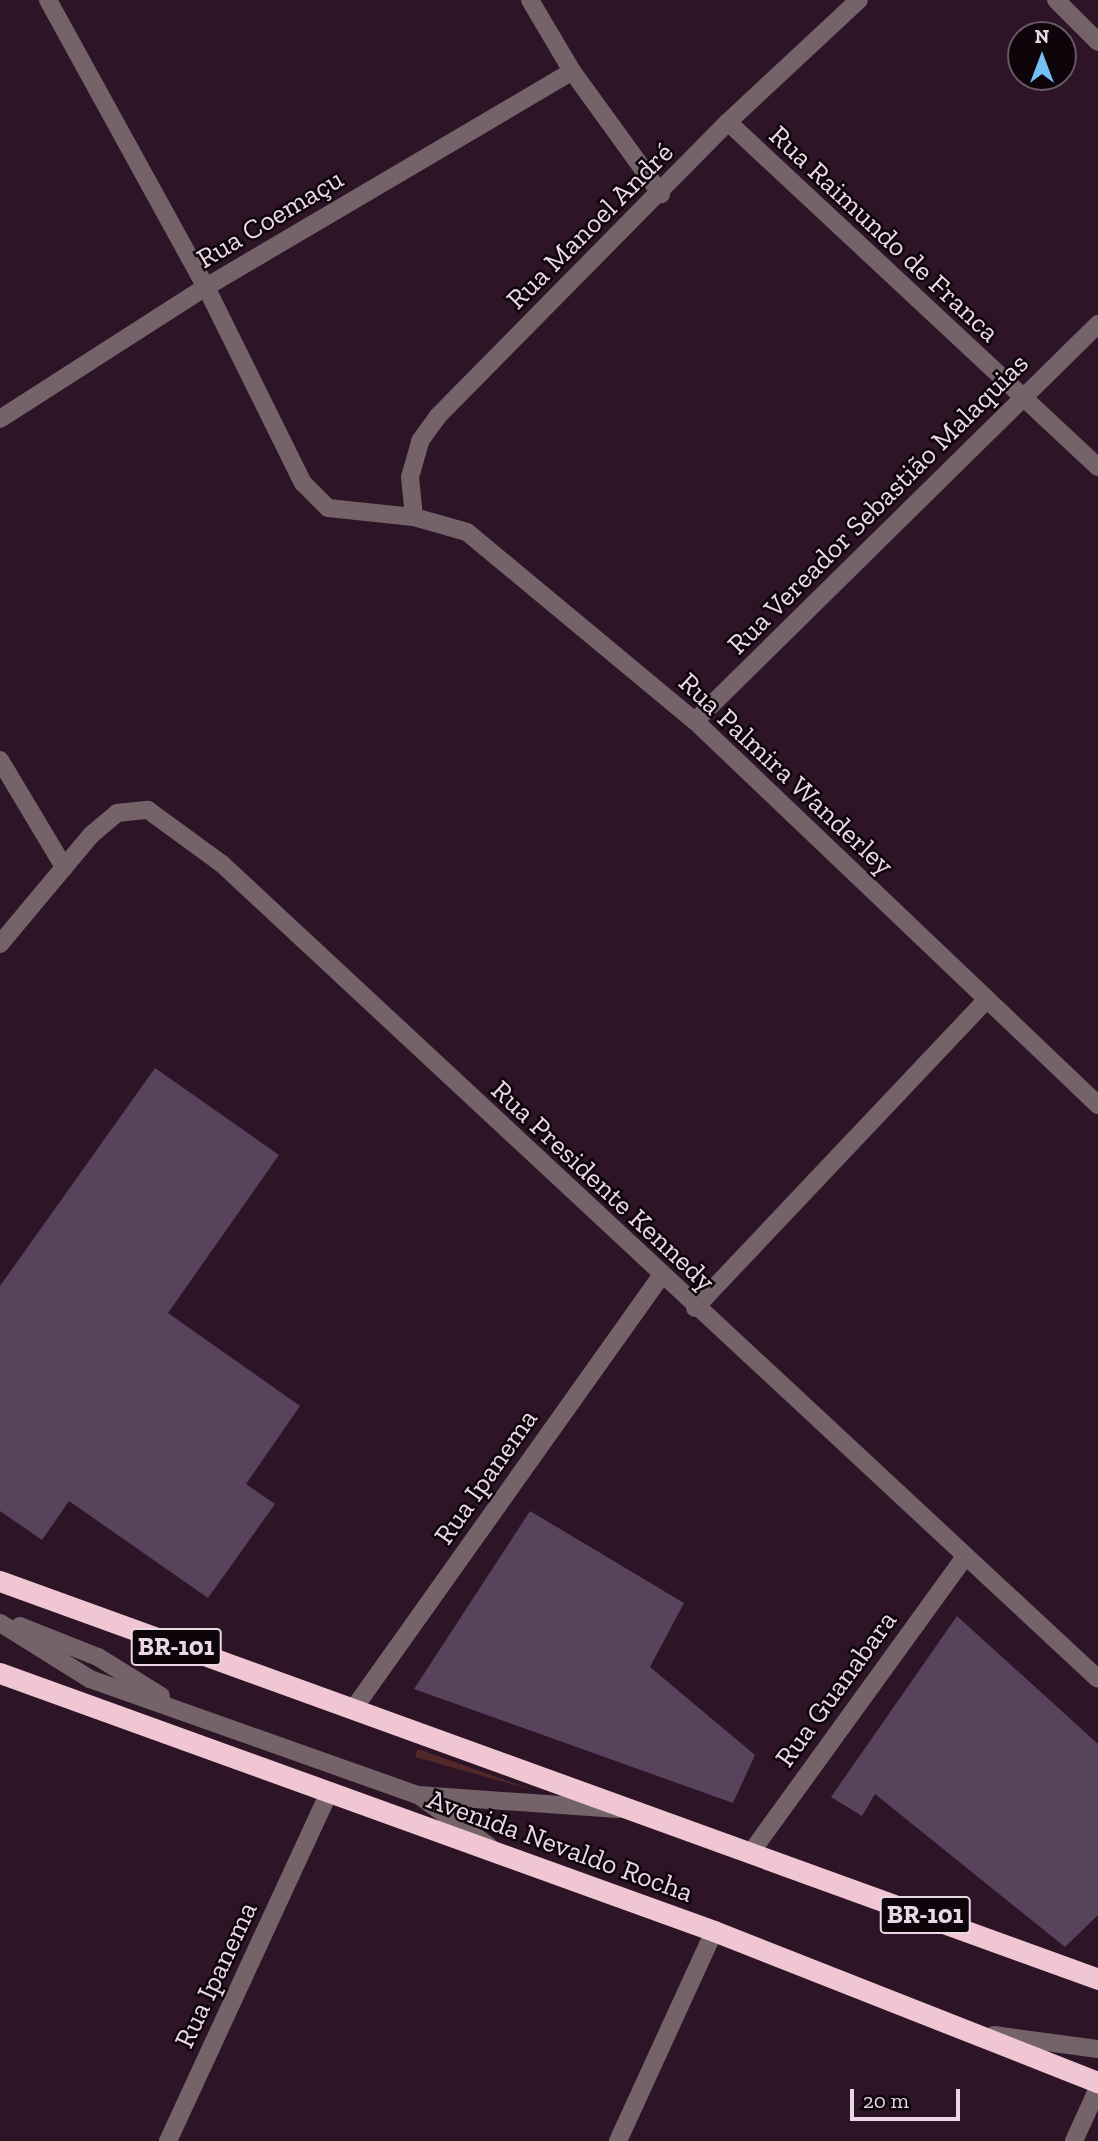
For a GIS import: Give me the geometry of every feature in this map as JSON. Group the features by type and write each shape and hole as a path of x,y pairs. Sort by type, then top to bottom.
{"highway":[{"name":"BR-101","path":"0,1581 752,1850 1098,1979"},
{"name":"Avenida Nevaldo Rocha","path":"0,1673 714,1931 1098,2082"}],"street":[{"name":"Rua Palmira Wanderley","path":"48,0 206,287 303,483 328,508 414,517 467,532 695,721 987,999 1095,1096"},
{"path":"530,0 572,71 662,194"},
{"name":"Rua Manoel André","path":"414,517 410,477 420,440 438,416 662,194 728,122 859,0"},
{"path":"1056,0 1098,42"},
{"name":"Rua Coemaçu","path":"0,419 206,287 572,71"},
{"name":"Rua Raimundo de Franca","path":"728,122 1021,400 1098,467"},
{"name":"Rua Vereador Sebastião Malaquias","path":"695,721 1098,324"},
{"path":"0,760 64,867"},
{"name":"Rua Presidente Kennedy","path":"0,944 64,867 117,813 148,810 222,864 963,1559 1098,1679"},
{"path":"695,1308 987,999"},
{"name":"Rua Ipanema","path":"354,1708 662,1276"},
{"name":"Rua Guanabara","path":"752,1850 963,1559"},
{"path":"0,1620 90,1679 418,1795 504,1856"},
{"name":"Rua Ipanema","path":"168,2141 329,1793"},
{"path":"418,1795 642,1811"},
{"path":"618,2141 714,1931"},
{"path":"973,2033 1098,2049"},
{"path":"1074,2141 1098,2088"}],"shaded area":[{"path":"418,1749 533,1790 415,1757"}],"building":[{"path":"155,1068 279,1155 168,1313 300,1406 246,1484 275,1504 208,1598 69,1501 42,1540 0,1511 0,1286"},
{"path":"530,1511 684,1603 650,1667 755,1755 733,1803 414,1689"},
{"path":"957,1616 1098,1744 1098,1915 1065,1947 875,1794 862,1816 831,1797"}]}
